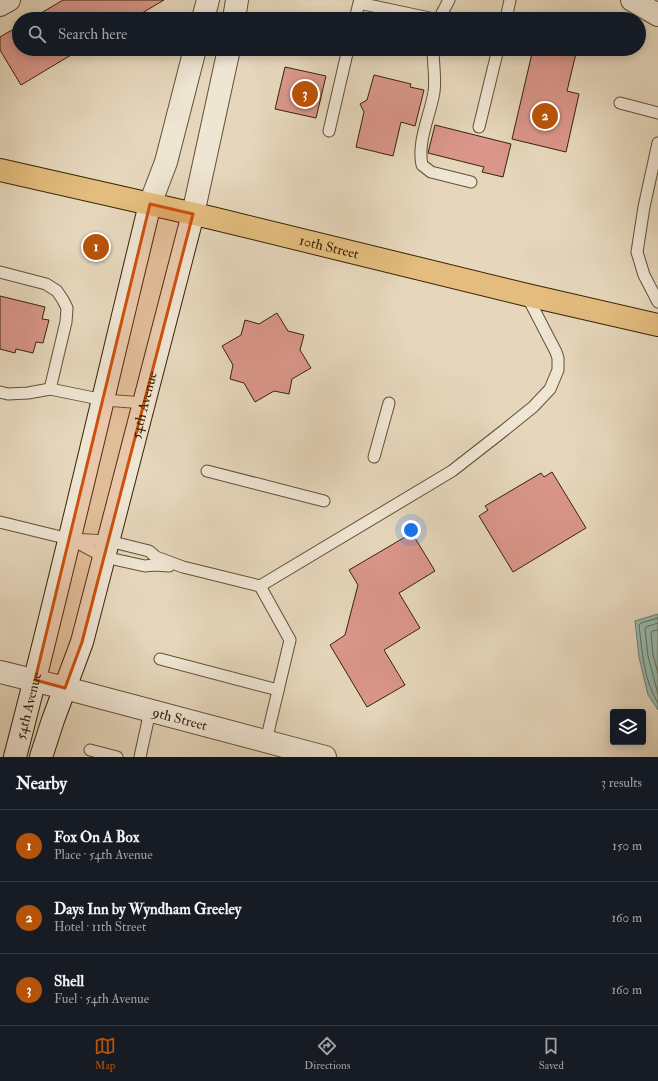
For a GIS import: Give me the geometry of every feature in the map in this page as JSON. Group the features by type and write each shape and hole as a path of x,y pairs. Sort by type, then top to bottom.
{"main road":[{"name":"10th Street","path":"0,170 193,214 527,295 658,324"}],"street":[{"path":"0,5 9,0"},
{"path":"205,12 208,0"},
{"path":"235,12 237,0"},
{"path":"632,0 658,15"},
{"name":"54th Avenue","path":"15,757 104,400 150,204 166,162 193,56"},
{"name":"54th Avenue","path":"41,757 82,642 107,549 193,214 227,56"},
{"name":"9th Street","path":"0,672 325,757"}],"lane":[{"path":"394,10 399,0"},
{"path":"443,12 449,0"},
{"path":"507,12 510,0"},
{"path":"357,12 359,3 403,12"},
{"path":"329,131 345,56"},
{"path":"433,56 434,93 421,147 420,157 422,165 431,172 471,182"},
{"path":"479,127 496,56"},
{"path":"620,103 658,113"},
{"path":"658,143 644,207 637,252 644,275 658,302"},
{"path":"0,272 46,284 57,291 67,308 66,322 50,390"},
{"path":"69,539 107,549 149,551 156,557 183,567 260,586 452,471 533,407 550,388 558,370 558,358 527,295"},
{"path":"0,392 8,394 50,390 104,400 144,403"},
{"path":"374,457 389,403"},
{"path":"207,471 324,501"},
{"path":"0,522 107,549 145,566 154,565 183,567"},
{"path":"260,586 290,640 266,741"},
{"path":"160,659 278,690"},
{"path":"140,757 150,711"},
{"path":"90,750 117,757"}],"highlighted area":[{"path":"150,204 193,214 82,642 65,688 35,680"}],"water":[{"path":"658,614 658,710 648,695 639,657 635,621"}],"building":[{"path":"63,0 164,0 144,12 43,12"},
{"path":"12,30 12,56 69,56 21,85 0,50 0,37"},
{"path":"531,56 575,56 567,91 579,94 566,152 512,139"},
{"path":"285,67 326,76 316,118 275,109"},
{"path":"374,75 411,84 410,87 424,90 415,126 401,122 393,156 356,147 364,112 360,104 367,100"},
{"path":"435,125 511,144 503,177 482,172 484,167 428,153"},
{"path":"0,296 45,307 42,319 49,320 43,343 36,342 33,353 16,349 15,353 0,349"},
{"path":"277,313 288,331 304,335 300,350 311,368 292,379 289,394 274,391 255,402 244,383 230,379 233,365 222,346 241,335 245,320 259,324"},
{"path":"552,472 586,528 513,572 479,516 488,510 485,506 541,473 544,477"},
{"path":"412,533 435,571 399,593 420,628 384,650 405,685 367,707 330,645 345,635 358,585 349,570"}],"place":[{"name":"Shell","path":"305,94"},
{"name":"Days Inn by Wyndham Greeley","path":"545,116"},
{"name":"Fox On A Box","path":"96,247"}]}
